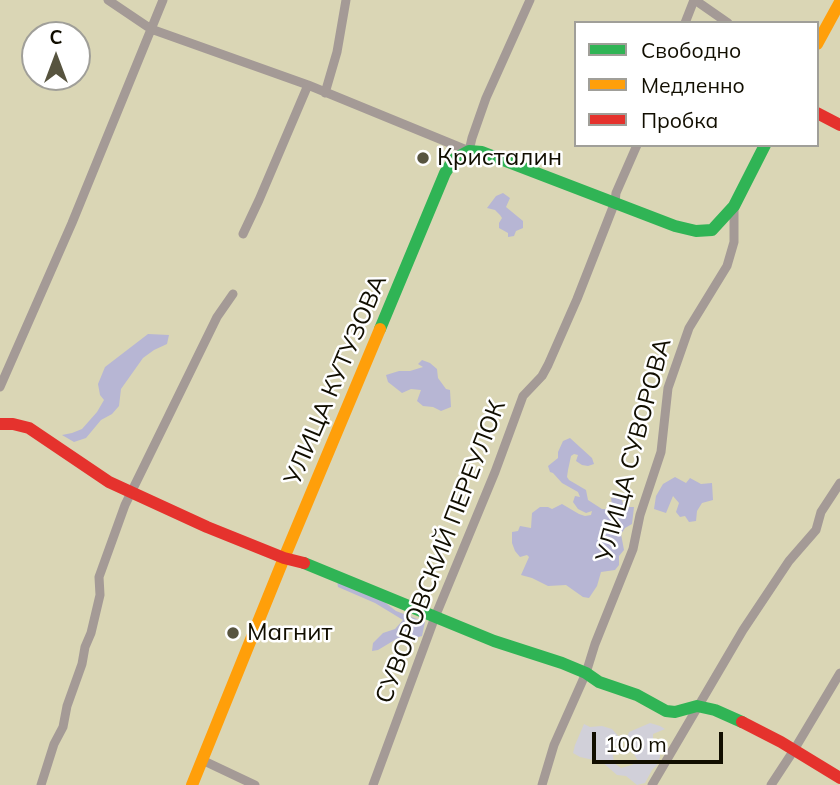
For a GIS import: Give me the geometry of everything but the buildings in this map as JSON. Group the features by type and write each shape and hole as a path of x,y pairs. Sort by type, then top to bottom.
{"street":[{"path":"108,0 151,29 307,85 469,151 482,152 615,202"},
{"path":"0,387 72,223 163,0"},
{"path":"325,93 337,52 346,0"},
{"name":"УЛИЦА КУТУЗОВА","path":"191,785 445,173 454,159 469,151 486,98 530,0"},
{"path":"686,21 695,0 726,21"},
{"path":"819,40 840,2"},
{"path":"243,234 307,85"},
{"path":"819,114 840,125"},
{"name":"СУВОРОВСКИЙ ПЕРЕУЛОК","path":"373,785 435,617 495,472 523,396 542,376 548,365 577,299 636,147"},
{"name":"УЛИЦА СУВОРОВА","path":"615,202 675,226 696,231 712,230 734,206 764,147"},
{"name":"УЛИЦА СУВОРОВА","path":"542,785 554,745 586,673 633,549 640,515 661,452 668,388 689,328 727,266 734,242 734,206"},
{"path":"41,785 54,744 63,727 82,664 100,595 99,577 125,505 213,326 233,293"},
{"path":"0,424 29,428 110,482 207,527 284,558 303,562 494,641 562,663 599,682 637,695 666,711 675,712 697,706 715,710 747,724 840,778"},
{"path":"652,785 743,630 789,561 816,530 821,512 840,482"},
{"path":"771,785 840,673"},
{"path":"202,760 255,785"}],"shaded area":[{"path":"503,193 510,198 506,207 523,221 523,228 516,231 514,236 508,237 508,233 499,228 502,218 495,210 487,208 496,196"},
{"path":"148,334 169,335 167,344 143,358 121,389 119,406 101,420 86,438 74,442 62,435 82,429 97,412 104,400 98,384 105,367"},
{"path":"422,360 437,369 438,378 446,389 450,390 451,407 441,411 423,406 417,401 421,390 411,389 402,393 388,382 386,375 423,367 418,364"},
{"path":"570,438 592,458 594,464 582,465 576,461 578,455 574,454 571,456 568,470 569,480 586,490 588,500 602,509 612,505 611,498 618,494 623,504 634,507 632,524 621,534 624,550 619,556 619,565 615,570 601,572 597,586 589,598 566,585 548,586 521,575 529,557 520,557 512,543 512,532 518,531 520,526 531,528 532,513 540,507 552,509 562,504 579,514 591,515 592,511 586,513 578,509 573,502 575,496 580,497 578,492 562,483 550,472 548,466 558,458 563,441"},
{"path":"675,477 686,483 690,478 701,484 712,483 713,500 702,503 697,511 696,521 689,522 685,516 680,517 676,512 679,503 673,496 666,513 654,509 656,496 663,484"},
{"path":"337,581 382,600 396,611 425,622 422,636 398,638 372,651 373,643 383,633 395,629 403,620 375,603 338,587"},
{"path":"650,723 665,729 653,734 653,741 660,747 660,757 645,783 637,785 626,776 617,775 602,762 573,753 584,724 590,727 602,726 612,729 621,739 610,750 614,763 621,768 632,765 638,761 626,740 629,732"}],"traffic: fast":[{"path":"380,329 445,173 454,159 469,151 482,152 675,226 696,231 712,230 734,206 764,147"},
{"path":"304,563 494,641 562,663 599,682 637,695 666,711 675,712 697,706 715,710 742,722"}],"traffic: slow":[{"path":"819,40 840,2"},
{"path":"192,785 380,329"}],"traffic: jam":[{"path":"819,114 840,125"},
{"path":"0,424 29,428 109,482 207,527 284,558 304,563"},
{"path":"742,722 840,778"}],"place":[{"name":"Кристалин","path":"423,158"},
{"name":"Магнит","path":"233,633"}]}
